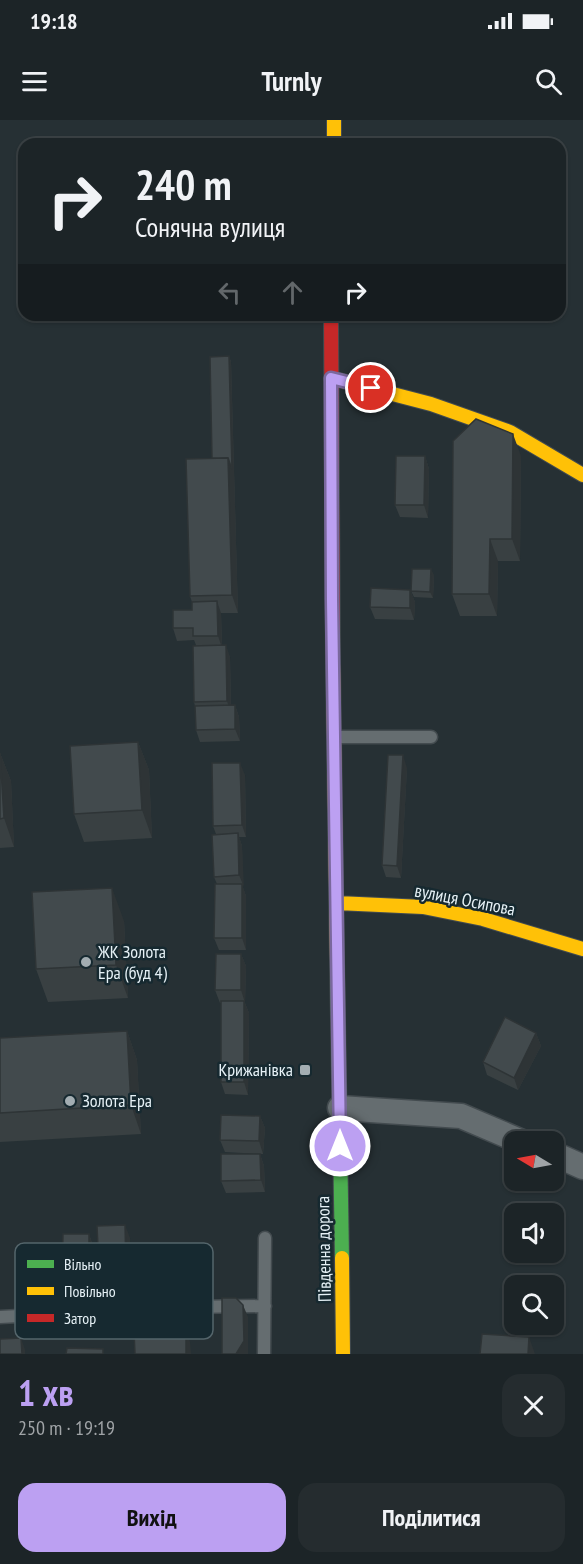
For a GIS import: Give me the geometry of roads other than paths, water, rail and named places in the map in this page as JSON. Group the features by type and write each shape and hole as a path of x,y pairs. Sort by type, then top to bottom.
{"main road":[{"path":"334,120 334,138"},
{"name":"Південна дорога","path":"332,321 332,600 343,1354"},
{"path":"331,378 431,404 510,432 583,475"},
{"name":"вулиця Осипова","path":"337,903 423,906 483,919 583,949"}],"street":[{"path":"340,1108 461,1116 504,1134"},
{"path":"564,1158 583,1167"}],"lane":[{"path":"335,737 431,737"},
{"path":"264,1354 265,1238"},
{"path":"213,1307 265,1306"},
{"path":"0,1317 15,1316"}],"place":[{"name":"ЖК Золота Ера (буд 4)","path":"86,962"},
{"name":"Крижанiвка","path":"305,1070"},
{"name":"Золота Ера","path":"70,1101"}]}
